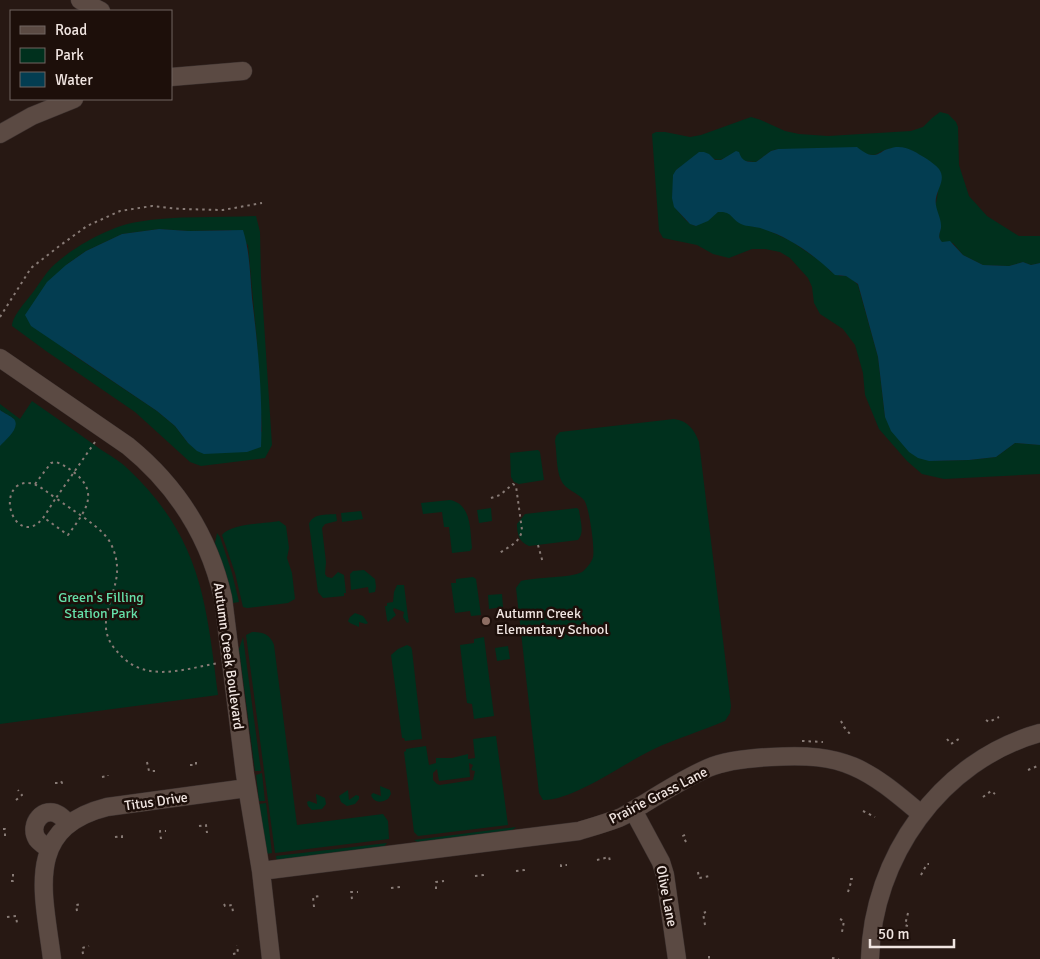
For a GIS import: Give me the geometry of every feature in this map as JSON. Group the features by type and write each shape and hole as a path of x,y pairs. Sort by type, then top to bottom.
{"street":[{"path":"80,0 99,10"},
{"path":"172,77 243,71"},
{"path":"0,134 32,116 72,100"},
{"name":"Autumn Creek Boulevard","path":"0,358 128,446 144,460 160,476 191,517 205,542 223,598 247,788 261,872 271,959"},
{"path":"870,959 871,937 880,893 894,860 921,814 967,768 997,750 1025,737 1040,733"},
{"name":"Prairie Grass Lane","path":"261,872 579,831 619,818 710,767 759,757 799,755 827,758 864,771 893,790 921,814"},
{"name":"Titus Drive","path":"52,959 43,881 44,866 49,849 68,823 93,811 107,808 247,788"},
{"name":"Olive Lane","path":"633,810 665,875 677,959"},
{"path":"49,849 37,840 34,824 40,816 48,812 58,814 68,823"}],"path":[{"path":"0,316 32,268 87,226 120,211 152,206 222,210 262,203"},
{"path":"95,442 74,472 56,498 43,517 36,524 22,526 9,515 6,503 11,490 24,483 35,484 56,498 92,524 110,542 115,554 117,580 106,623 109,639 130,665 141,670 156,672 185,670 216,664"},
{"path":"35,484 54,462 59,462 74,472 87,485 89,492 88,501 81,516 68,535 43,517"},
{"path":"491,498 500,495 513,484 516,486 522,530 521,536 515,544 498,554"},
{"path":"538,545 543,563"},
{"path":"986,720 988,722 999,717"},
{"path":"841,721 850,734"},
{"path":"947,739 951,744 962,737"},
{"path":"190,766 196,765 196,760"},
{"path":"148,762 149,771 155,771"},
{"path":"1028,770 1040,765"},
{"path":"102,777 108,776 108,774"},
{"path":"55,784 62,783 62,781"},
{"path":"16,800 22,795 18,790"},
{"path":"983,797 991,791 995,794"},
{"path":"863,811 875,817"},
{"path":"199,826 206,825 207,832"},
{"path":"3,829 5,829 6,836"},
{"path":"161,839 160,831 166,831"},
{"path":"686,834 683,836 686,842"},
{"path":"115,837 122,836 122,838"},
{"path":"597,860 609,856 610,861"},
{"path":"921,875 927,864 929,864"},
{"path":"561,867 561,865 568,865"},
{"path":"516,871 524,870 524,875"},
{"path":"698,872 699,878 710,876"},
{"path":"11,881 13,881 12,874"},
{"path":"475,876 482,875 483,880"},
{"path":"848,892 852,879 850,879"},
{"path":"436,889 436,882 444,881"},
{"path":"391,888 400,887 400,892"},
{"path":"352,899 351,892 358,892"},
{"path":"314,907 312,897 320,896"},
{"path":"77,911 76,905 81,904"},
{"path":"224,904 226,906 232,905 233,912"},
{"path":"705,925 703,913 706,912"},
{"path":"908,913 905,925 910,927"},
{"path":"7,917 16,916 17,923"},
{"path":"840,920 844,922 842,932"},
{"path":"233,954 238,953 237,945"},
{"path":"83,954 82,948 89,946"},
{"path":"832,958 839,959"}],"green space":[{"path":"940,112 948,114 958,127 959,165 969,196 987,216 1019,236 1040,236 1040,263 1031,265 1023,262 1009,266 983,265 963,255 953,243 942,242 939,235 941,227 935,208 938,192 933,164 905,148 892,148 874,155 803,149 778,149 771,151 756,162 744,161 732,154 719,160 711,157 683,165 676,170 673,200 678,211 686,220 696,226 718,212 728,212 746,225 763,228 791,241 826,265 830,271 852,279 858,285 878,357 885,417 929,461 996,457 1015,443 1040,445 1040,474 944,479 922,474 907,461 879,429 865,395 863,373 855,345 843,329 820,314 814,303 812,287 808,278 790,258 780,252 752,249 729,258 713,254 697,245 663,238 659,231 652,134 656,132 690,137 701,135 751,117 785,131 799,134 828,136 911,131 923,127"},
{"path":"256,216 260,232 261,277 272,445 265,458 201,466 190,462 135,412 12,326 17,313 52,267 73,250 105,232 127,224 152,220","holes":["159,229 189,231 231,230 248,245 257,342 262,431 247,452 233,452 188,443 175,426 157,411 69,352 66,265 86,251 122,234"]},
{"name":"Green's Filling Station Park","path":"32,401 125,466 152,495 171,520 185,546 196,573 209,630 218,695 0,724 0,446 14,419 0,410 0,404 20,419"},
{"path":"674,419 690,426 699,442 731,706 730,713 725,721 654,749 584,788 555,799 543,800 539,793 516,588 521,581 582,572 593,557 588,510 584,500 565,486 559,476 556,436 560,432"},
{"path":"538,450 540,452 544,480 519,484 514,482 511,477 510,453"},
{"path":"450,500 457,503 466,512 471,534 472,548 470,551 452,553 449,527 444,527 442,512 423,514 421,503"},
{"path":"491,508 492,521 479,523 477,510"},
{"path":"577,508 579,510 582,530 578,540 529,546 519,537 517,524 525,514"},
{"path":"361,511 363,519 342,522 341,513"},
{"path":"336,514 337,521 325,524 322,528 326,562 325,574 327,577 332,578 338,572 344,575 346,593 344,593 344,596 323,598 318,592 309,524 317,516"},
{"path":"279,521 286,526 289,548 287,558 292,573 295,599 288,603 243,607 235,573 222,535 226,531 240,526"},
{"path":"217,533 232,573 239,602 233,603 215,543"},
{"path":"364,570 375,579 375,592 369,593 368,587 351,590 350,574 353,571"},
{"path":"473,577 476,579 481,615 471,616 470,611 455,613 451,583 456,583 456,579"},
{"path":"397,585 404,585 409,622 407,623 403,617 404,612 394,608 393,610 396,615 388,622 387,620 385,606 387,606 387,603 393,602"},
{"path":"502,594 503,607 489,609 488,595"},
{"path":"355,613 363,616 368,623 359,622 359,627 350,623 348,621 350,617"},
{"path":"252,632 266,634 274,645 297,825 383,814 388,821 389,839 275,853 246,635"},
{"path":"243,637 261,771 255,771 239,649"},
{"path":"484,637 494,716 474,719 472,704 467,703 460,645 474,643 474,639"},
{"path":"407,645 412,650 422,739 405,741 402,738 391,655"},
{"path":"508,646 510,659 497,661 495,648"},
{"path":"496,736 508,825 418,836 414,832 404,752 406,749 426,746 429,765 436,763 436,758 452,758 468,754 468,759 475,758 473,739","holes":["469,763 473,765 471,770 475,771 473,780 440,785 433,780 433,773 437,769 439,781 470,777"]},
{"path":"262,773 265,801 259,801 256,775"},
{"path":"380,786 390,790 391,794 388,799 383,801 374,800 371,795 373,793 381,796"},
{"path":"348,790 349,800 356,795 359,796 359,799 355,804 347,806 341,802 339,796"},
{"path":"316,794 325,798 326,804 322,809 312,810 307,802 317,804"},
{"path":"266,803 272,853 266,854 259,804"},
{"path":"516,827 510,832 419,843 414,840"},
{"path":"387,843 383,848 277,862 276,856"}],"water":[{"path":"857,147 872,155 893,147 904,147 918,153 938,168 942,180 937,194 936,206 941,224 939,237 942,242 950,241 963,255 983,265 1009,266 1023,262 1031,265 1040,263 1040,445 1015,443 996,457 969,460 929,461 918,458 909,452 891,431 885,417 878,357 858,284 846,276 835,275 793,242 763,229 741,224 729,214 718,212 708,221 696,226 690,224 674,207 672,198 673,175 676,170 699,152 709,154 715,160 721,160 736,151 739,152 745,161 756,162 771,151 778,149"},
{"path":"159,229 189,231 243,230 248,255 258,354 261,391 261,447 247,452 204,454 197,451 175,426 157,411 31,326 25,315 47,282 86,251 122,234"},
{"path":"0,410 16,422 14,430 0,446"}],"place":[{"name":"Autumn Creek Elementary School","path":"486,621"}]}
